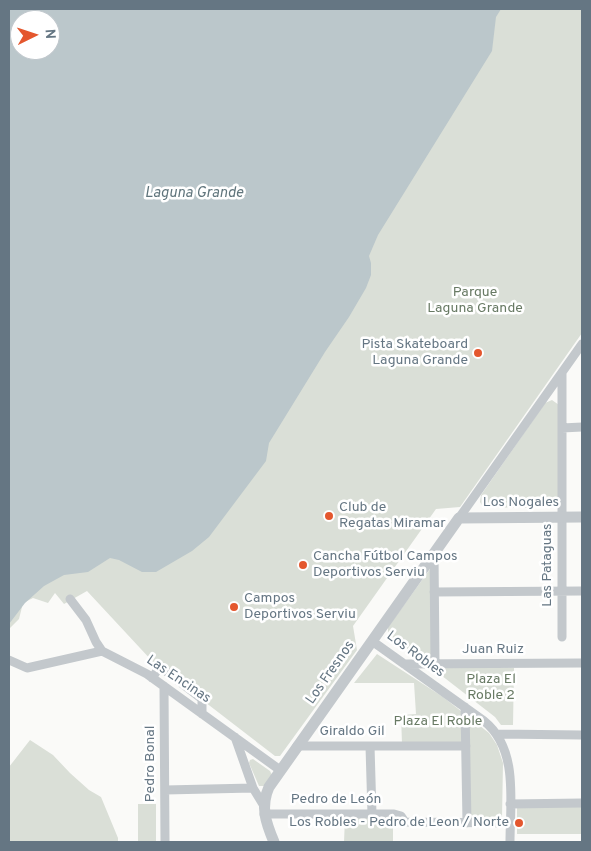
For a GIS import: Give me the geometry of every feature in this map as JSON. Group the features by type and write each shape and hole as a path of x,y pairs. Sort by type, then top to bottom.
{"street":[{"name":"Los Fresnos","path":"264,810 269,787 280,770 582,344"},
{"name":"Las Pataguas","path":"562,373 562,637"},
{"path":"562,428 582,427"},
{"name":"Los Nogales","path":"459,518 582,518"},
{"path":"434,554 435,664"},
{"path":"434,592 582,591"},
{"path":"9,660 27,668 102,651 86,620 70,599"},
{"name":"Los Robles","path":"372,641 465,707 489,725 497,734 508,758 510,842"},
{"name":"Las Encinas","path":"102,651 164,686 280,770"},
{"name":"Juan Ruiz","path":"404,664 582,663"},
{"path":"152,678 159,668 163,669 202,699 202,714"},
{"name":"Pedro Bonal","path":"164,686 165,842"},
{"path":"465,707 467,823"},
{"path":"497,734 582,734"},
{"path":"235,737 253,788 264,810 274,842"},
{"name":"Giraldo Gil","path":"297,746 466,746"},
{"path":"370,746 372,814"},
{"path":"165,790 253,788"},
{"path":"510,804 582,803"},
{"name":"Pedro de León","path":"264,810 396,814 402,816 405,822 510,823"}],"green space":[{"name":"Parque Laguna Grande","path":"9,9 582,9 582,333 460,507 436,509 353,626 357,650 280,756 275,756 153,662 87,591 64,604 55,593 48,603 33,598 23,603 19,619 9,629"},
{"path":"552,400 559,405 558,505 525,508 483,507 480,502 481,495 545,403"},
{"name":"Plaza El Roble 2","path":"433,565 433,666 514,668 513,725 501,725 495,717 388,634 388,627"},
{"name":"Plaza El Roble","path":"377,654 443,697 489,733 497,745 503,763 502,818 468,820 468,746 402,744 401,715 416,714 414,683 354,683"},
{"path":"30,740 53,755 89,790 101,797 118,842 9,842 9,767"},
{"path":"253,759 270,771 272,775 264,786 259,786 249,763"},
{"path":"138,804 156,804 156,842 138,842"},
{"path":"582,806 582,834 517,834 517,807"},
{"path":"388,817 393,823 393,842 344,842 345,818"}],"water":[{"name":"Laguna Grande","path":"9,9 501,9 496,17 492,51 378,235 369,256 371,275 366,288 269,443 266,461 209,537 192,551 156,572 142,572 119,560 110,558 88,572 64,575 44,586 25,603 9,624"}],"place":[{"name":"Pista Skateboard Laguna Grande","path":"478,353"},
{"name":"Club de Regatas Miramar","path":"329,516"},
{"name":"Cancha Fútbol Campos Deportivos Serviu","path":"303,565"},
{"name":"Campos Deportivos Serviu","path":"234,607"},
{"name":"Los Robles - Pedro de Leon / Norte","path":"519,823"}]}
